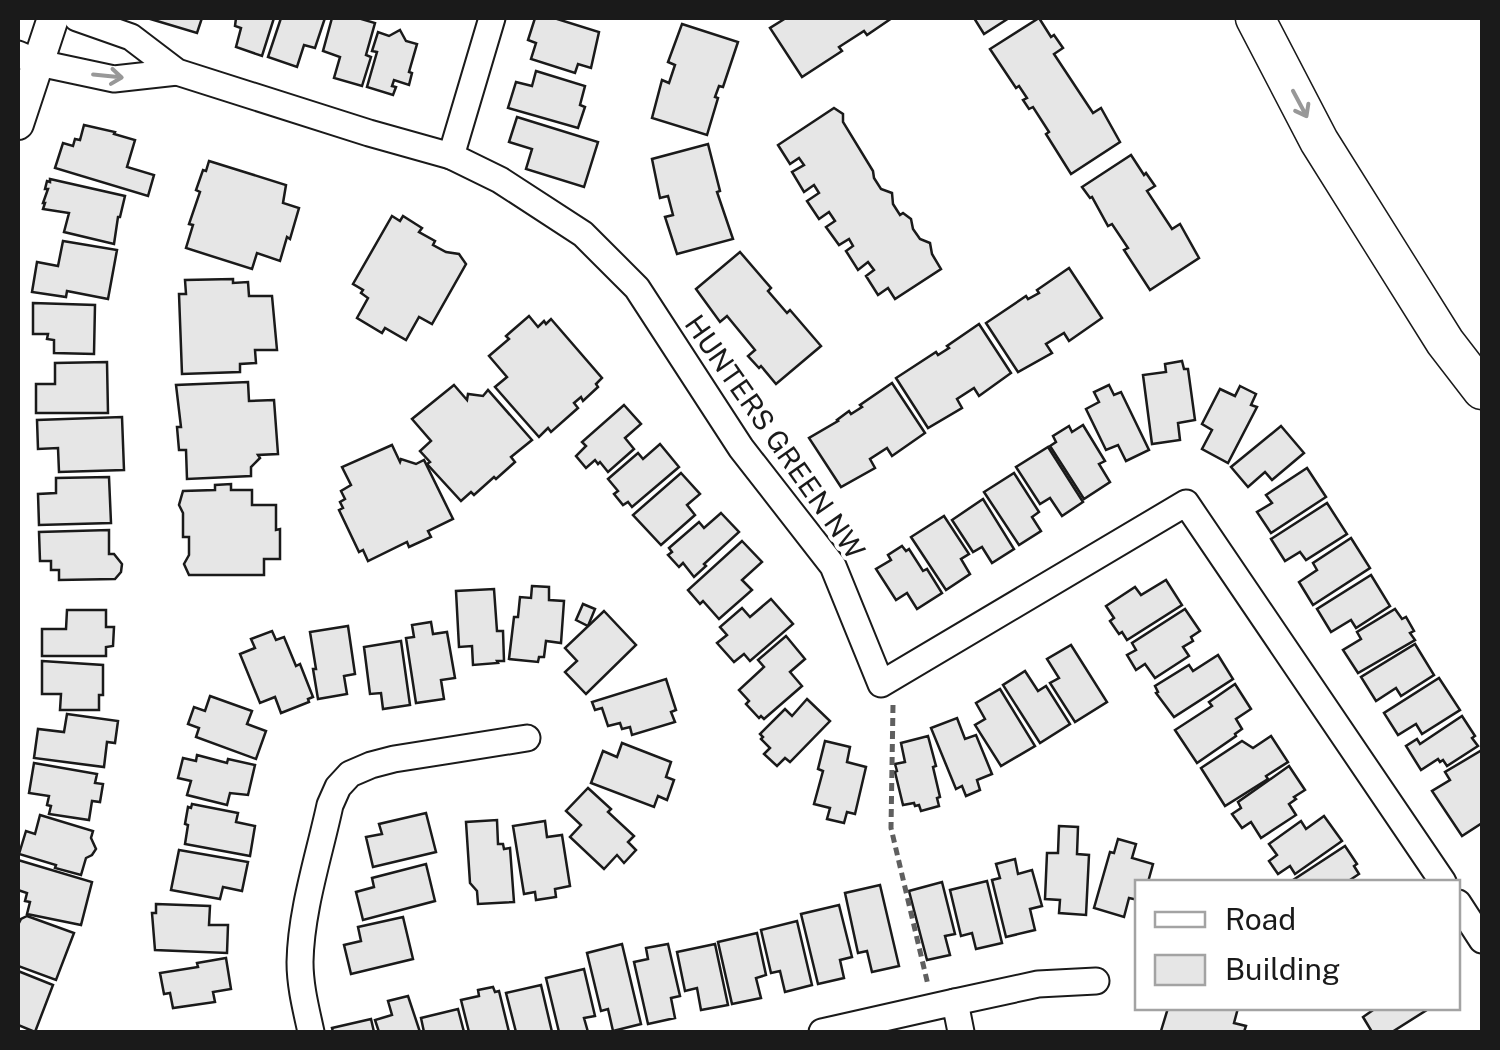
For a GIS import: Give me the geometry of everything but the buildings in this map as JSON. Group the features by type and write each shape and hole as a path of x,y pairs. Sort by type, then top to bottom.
{"main road":[{"path":"1255,18 1319,141 1446,342 1482,390"}],"street":[{"path":"18,124 28,58 54,18"},
{"name":"HUNTERS GREEN NW","path":"77,18 130,37 177,72 451,156 500,180 582,234 637,288 740,448 833,566 882,684 1186,503 1442,880"},
{"path":"451,156 492,18"},
{"name":"HUNTERS GREEN NW","path":"28,58 114,79 177,72"},
{"path":"312,1032 300,963 303,926 330,806 338,787 350,774 394,759 527,738"},
{"path":"1460,907 1482,940"},
{"path":"822,1032 1038,984 1096,982"},
{"path":"944,1005 961,1032"}],"path":[{"path":"893,702 891,828 944,1005"}]}
